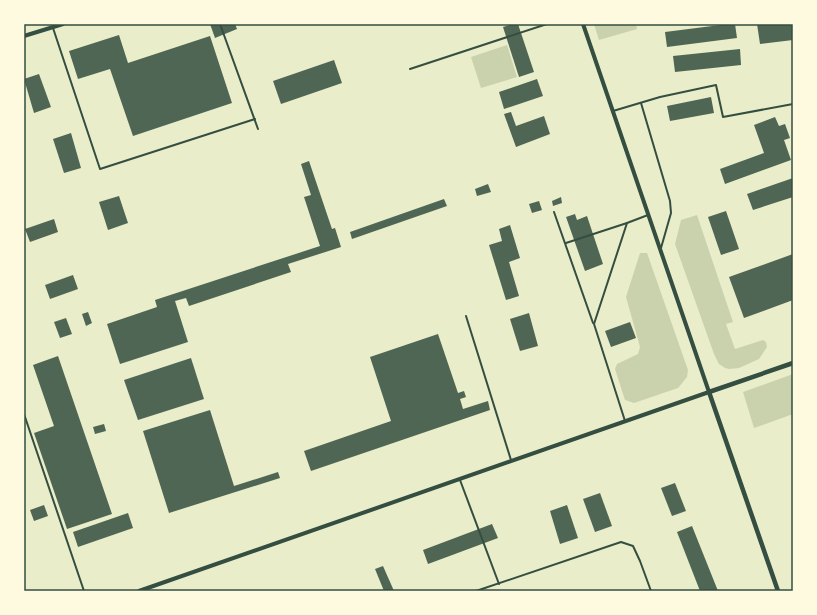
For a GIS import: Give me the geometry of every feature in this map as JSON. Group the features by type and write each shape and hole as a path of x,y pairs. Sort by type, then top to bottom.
{"street":[{"path":"24,36 63,24"},
{"path":"583,24 778,591"},
{"path":"139,591 793,363"}],"lane":[{"path":"220,24 258,128"},
{"path":"410,69 547,24"},
{"path":"53,27 100,169 255,119"},
{"path":"613,111 716,85 723,117 793,104"},
{"path":"641,103 670,201 670,213 660,251"},
{"path":"554,212 594,324 626,422"},
{"path":"565,243 648,215"},
{"path":"594,324 627,222"},
{"path":"466,316 512,461"},
{"path":"24,414 84,591"},
{"path":"460,479 498,584"},
{"path":"476,591 621,542 633,546 640,560 651,591"}],"green space":[{"path":"594,24 636,24 637,29 599,40"},
{"path":"507,45 517,77 481,88 471,57"},
{"path":"697,215 733,322 726,324 735,349 763,340 766,342 767,347 759,359 739,368 729,369 719,364 714,354 675,244 681,220"},
{"path":"640,253 647,253 688,370 687,377 678,388 634,403 625,400 615,369 617,364 638,354 640,347 626,297"},
{"path":"793,374 793,414 754,428 743,392"}],"building":[{"path":"210,24 235,24 237,29 215,38"},
{"path":"518,24 534,72 519,77 503,27"},
{"path":"735,24 737,38 667,47 665,32"},
{"path":"757,24 793,24 793,40 760,44"},
{"path":"119,35 128,63 210,36 232,103 133,136 110,69 78,79 69,51"},
{"path":"740,49 741,65 675,72 673,56"},
{"path":"334,60 342,83 281,104 273,81"},
{"path":"39,74 51,107 34,113 24,79"},
{"path":"537,79 543,96 504,109 499,92"},
{"path":"711,97 714,113 670,121 667,106"},
{"path":"511,112 516,126 544,116 550,134 516,147 504,114"},
{"path":"775,117 779,126 785,124 790,138 784,140 791,160 725,184 720,169 764,153 754,125"},
{"path":"71,133 81,168 64,173 53,139"},
{"path":"309,161 332,229 335,228 341,247 288,264 291,272 189,306 186,298 175,301 188,342 120,364 107,324 157,307 155,300 320,246 304,197 311,195 301,164"},
{"path":"793,178 793,197 753,210 747,194"},
{"path":"488,184 491,192 477,196 475,189"},
{"path":"119,196 128,223 108,230 99,202"},
{"path":"561,197 562,203 553,206 552,201"},
{"path":"444,199 447,206 352,239 350,232"},
{"path":"539,201 542,210 532,213 529,204"},
{"path":"726,211 739,249 721,255 708,217"},
{"path":"575,214 577,220 587,216 603,264 585,271 566,217"},
{"path":"54,219 58,232 30,242 25,229"},
{"path":"510,225 520,258 509,262 519,296 506,300 489,245 502,241 499,229"},
{"path":"793,254 793,300 744,318 729,277"},
{"path":"73,275 78,289 50,299 45,285"},
{"path":"88,312 92,323 86,326 82,314"},
{"path":"529,313 538,346 520,351 510,319"},
{"path":"66,318 72,334 60,338 54,322"},
{"path":"630,322 636,338 611,347 605,331"},
{"path":"438,334 458,393 464,391 466,397 460,399 463,409 488,401 490,410 311,471 304,451 391,421 370,357"},
{"path":"58,356 112,514 67,529 34,433 54,426 33,365"},
{"path":"191,358 204,399 138,420 124,380"},
{"path":"210,410 234,486 278,472 280,478 169,513 143,431"},
{"path":"104,424 106,431 95,434 93,427"},
{"path":"675,483 686,511 672,516 661,488"},
{"path":"600,493 612,526 595,532 583,499"},
{"path":"44,505 48,516 34,521 30,510"},
{"path":"567,505 578,538 560,544 550,511"},
{"path":"128,513 133,528 78,547 73,532"},
{"path":"492,524 498,538 428,564 423,550"},
{"path":"692,526 718,591 700,591 677,532"},
{"path":"383,566 394,591 384,591 375,569"}]}
